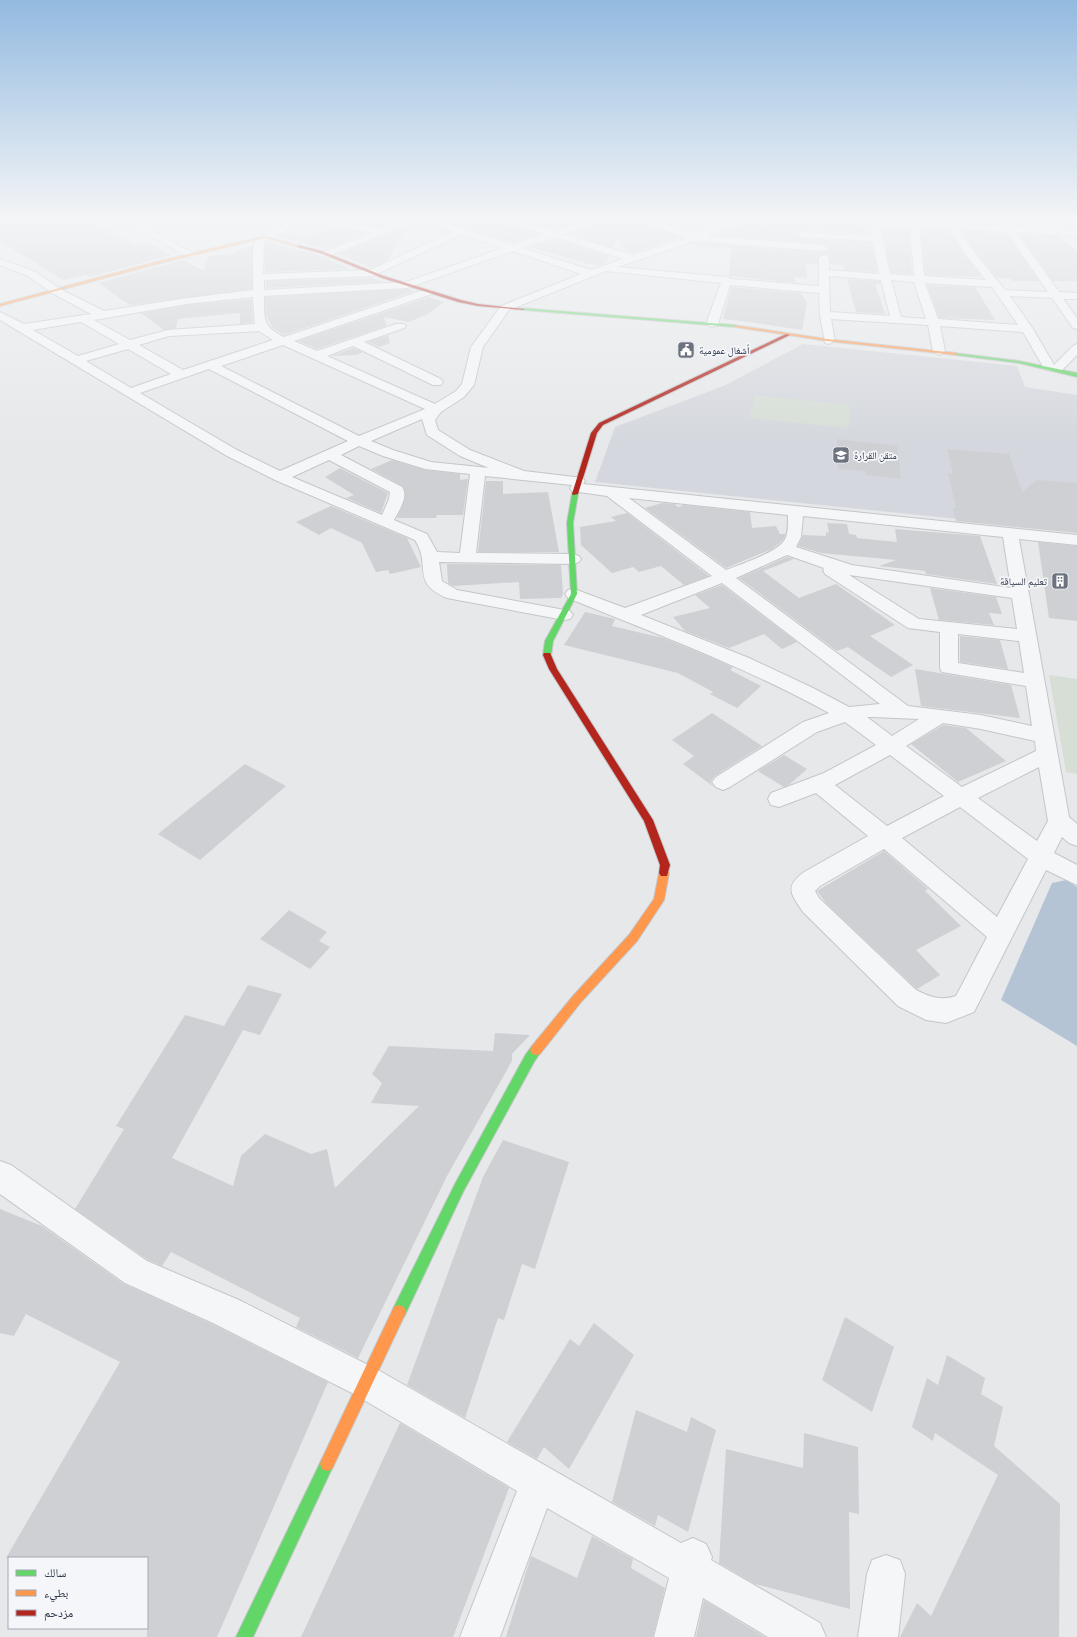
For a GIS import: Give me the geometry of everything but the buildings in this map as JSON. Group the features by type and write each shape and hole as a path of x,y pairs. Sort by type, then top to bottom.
{"street":[{"path":"0,305 50,292"},
{"path":"59,292 102,315"},
{"path":"23,328 187,301 270,292"},
{"path":"130,392 427,292"},
{"path":"429,292 460,301 505,308 748,327 829,341 939,351 1012,360 1053,368 1077,375"},
{"path":"280,477 359,440 436,408 460,394 468,385 477,347 505,308 545,292"},
{"path":"712,324 723,292"},
{"path":"825,292 825,315 829,341"},
{"path":"889,292 896,320"},
{"path":"923,292 933,322 939,351"},
{"path":"1000,292 1053,368"},
{"path":"1031,292 1077,296"},
{"path":"1054,292 1077,326"},
{"path":"259,293 259,321 262,327 273,336 436,408"},
{"path":"0,315 232,453 280,477 421,537 426,544 431,557 434,583 441,589 481,600 564,615"},
{"path":"825,315 1027,329"},
{"path":"83,318 182,375"},
{"path":"317,356 400,326"},
{"path":"77,360 168,333 262,327"},
{"path":"244,1637 459,1188 530,1058 577,999 633,938 659,900 666,866 648,820 553,669 546,653 548,641 564,615 574,594 570,523 572,505 594,433 601,424 788,335"},
{"path":"354,342 437,382"},
{"path":"1053,368 1077,348"},
{"path":"1053,368 1077,360"},
{"path":"210,365 359,440 388,453 430,466 523,476 612,492 1077,540"},
{"path":"406,395 473,368"},
{"path":"436,408 428,420 432,432 465,453 523,476"},
{"path":"329,454 397,490 397,499 386,521"},
{"path":"467,558 478,471"},
{"path":"612,492 902,712"},
{"path":"626,614 724,576 786,549 793,538 796,512"},
{"path":"1010,534 1059,821 1042,857 965,1004 946,1012 926,1008 907,998 811,905 803,894 803,886 812,878 884,836 961,796 1046,745"},
{"path":"786,549 818,561 851,570 1020,594"},
{"path":"431,557 573,559"},
{"path":"818,561 914,624 1027,636"},
{"path":"574,594 742,662 806,692 847,714 892,745 1042,857 1077,876"},
{"path":"949,628 949,668 1035,681"},
{"path":"722,782 769,751 810,727 847,714 872,710 940,716 981,722 1046,745"},
{"path":"779,799 818,784 892,745 940,716"},
{"path":"818,784 884,836 1001,934"},
{"path":"1059,821 1077,837"},
{"path":"0,1176 136,1272 227,1312 366,1382 538,1483 691,1563 806,1637"},
{"path":"480,1637 538,1483"},
{"path":"674,1637 691,1563"},
{"path":"878,1637 886,1574"}],"shaded area":[{"name":"متقن القرارة","path":"803,344 1017,366 1025,387 1077,395 1077,513 1048,518 956,507 958,519 595,482 615,427 726,385"},
{"path":"755,395 849,405 849,428 750,418"},
{"path":"1049,675 1077,679 1077,774 1066,772"}],"water":[{"path":"1066,880 1077,887 1077,1046 1001,1000 1052,883"}],"traffic: fast":[{"path":"523,309 735,326"},
{"path":"956,354 1019,362 1077,375"},
{"path":"547,655 549,641 574,594 570,523 575,494"},
{"path":"399,1312 459,1188 530,1058 536,1050"},
{"path":"244,1637 327,1464"}],"traffic: slow":[{"path":"0,305 47,292"},
{"path":"735,326 827,340 956,354"},
{"path":"536,1050 577,999 633,938 659,900 664,873"},
{"path":"327,1464 399,1312"}],"traffic: jam":[{"path":"432,292 478,305 523,309"},
{"path":"575,494 594,433 601,424 788,335"},
{"path":"547,655 553,669 648,820 665,865 664,873"}],"place":[{"name":"أشغال عمومية","path":"686,350"},
{"name":"متقن القرارة","path":"841,455"},
{"name":"تعليم السياقة","path":"1060,581"}]}
